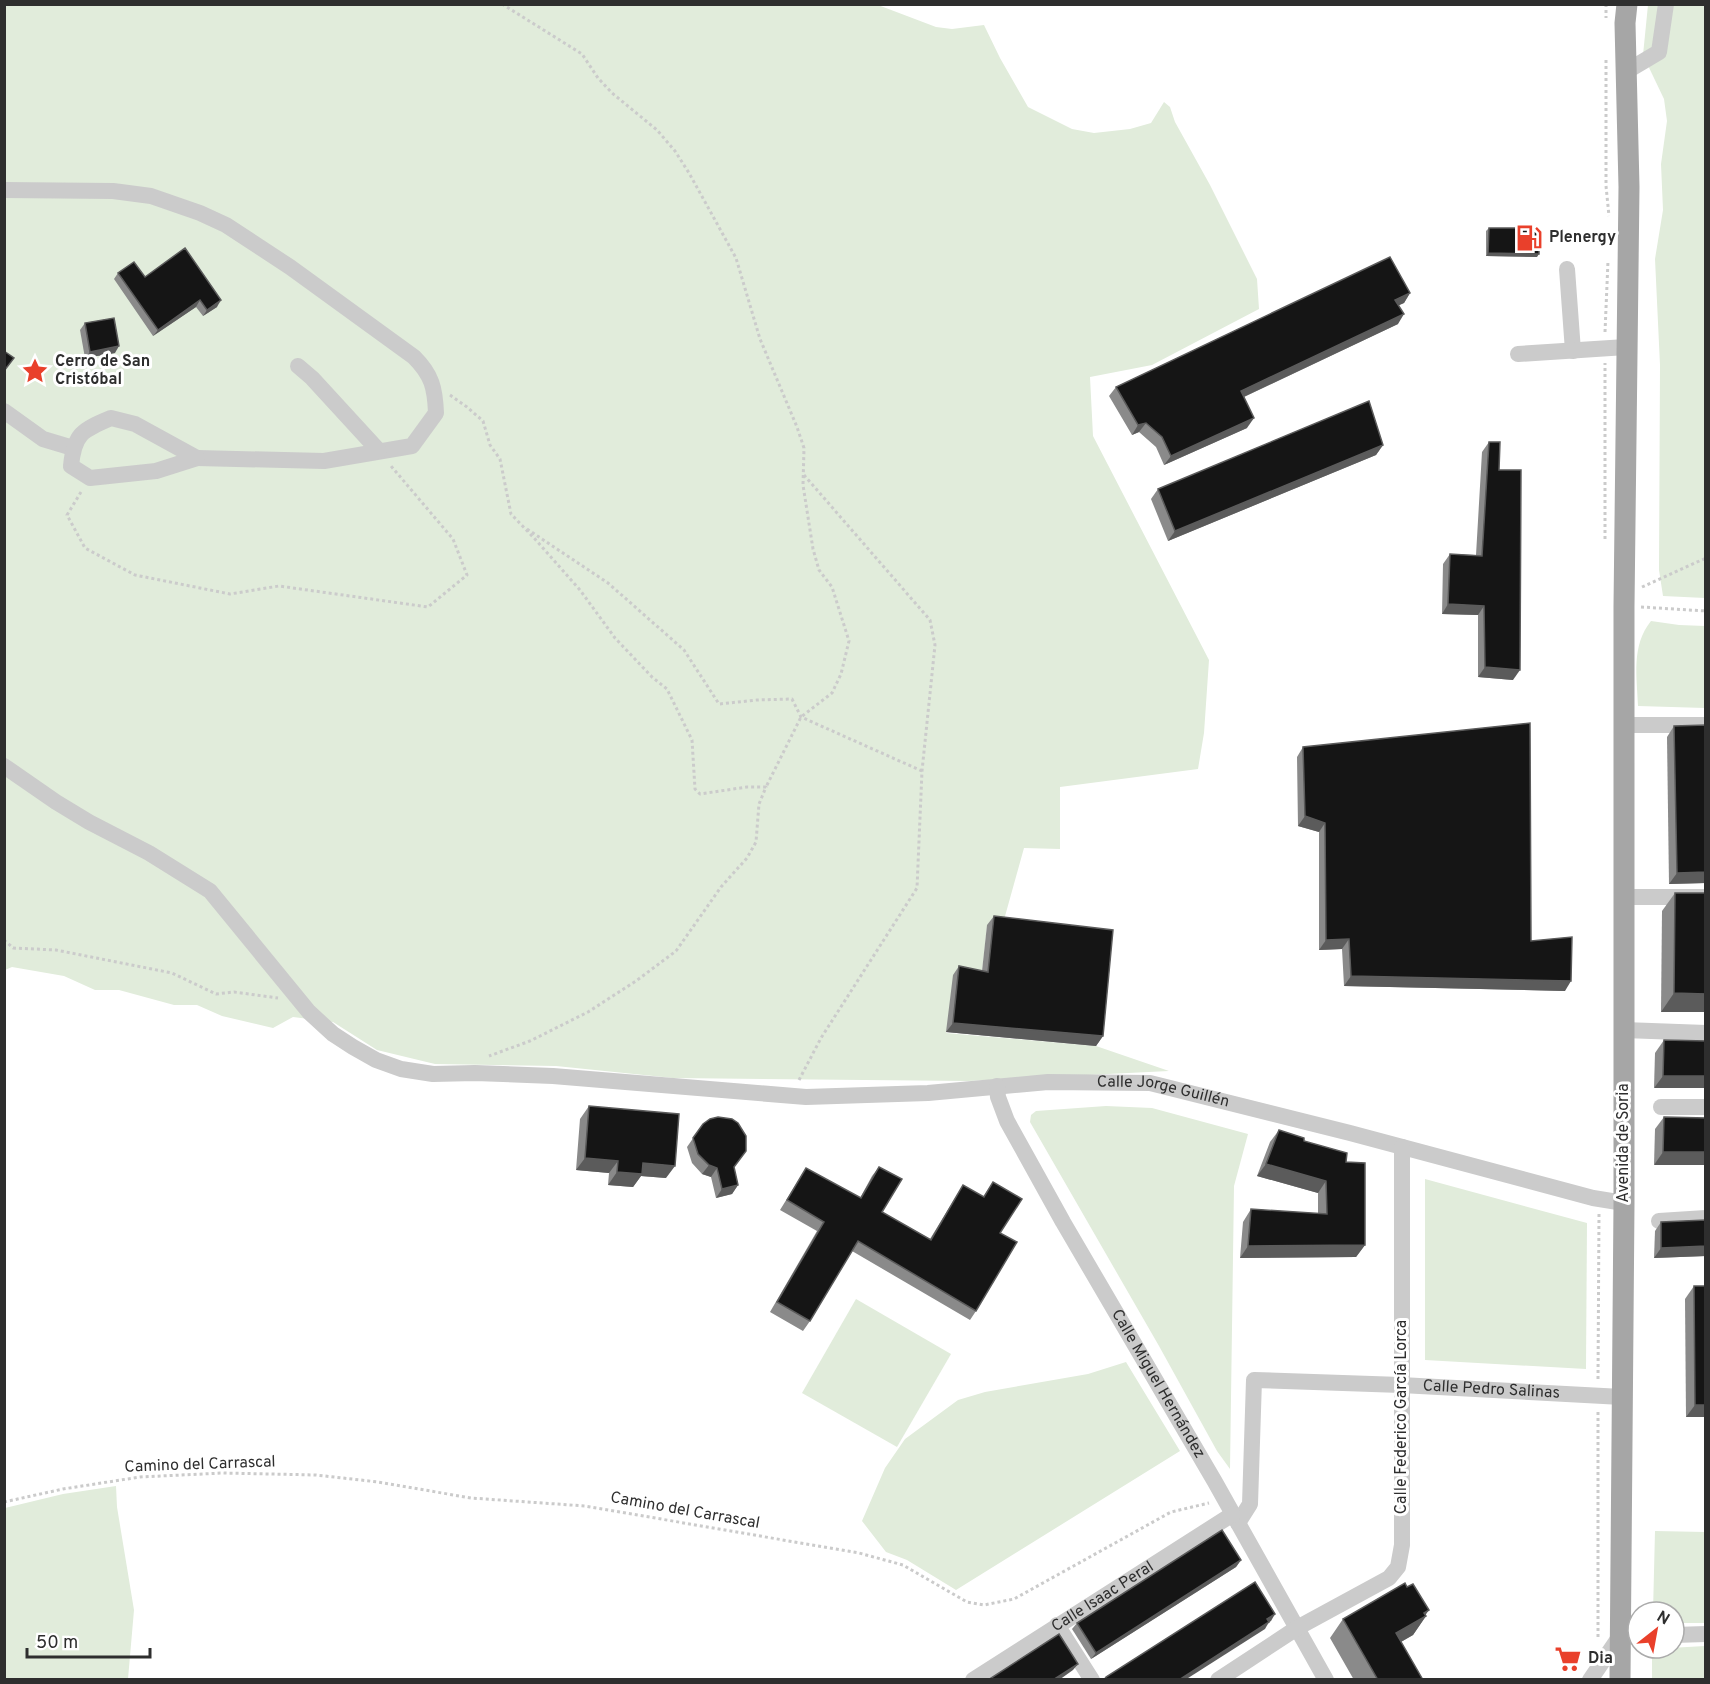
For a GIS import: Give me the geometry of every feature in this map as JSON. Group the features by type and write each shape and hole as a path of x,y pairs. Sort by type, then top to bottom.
{"main road":[{"name":"Avenida de Soria","path":"1628,4 1625,23 1629,187 1624,600 1622,1397 1628,1600"},
{"name":"Avenida de Soria","path":"1620,1680 1626,1651"}],"street":[{"path":"1627,71 1659,52 1666,4"},
{"path":"4,190 113,191 151,196 200,213 226,225 290,267 414,357 426,371 433,385 436,413 412,446 324,461 197,458 156,471 90,478 71,466 73,448 78,436 86,428 111,418 135,424 197,458"},
{"path":"1567,270 1573,351"},
{"path":"1518,354 1626,347"},
{"path":"298,366 312,378 379,452"},
{"path":"4,411 43,439 73,448"},
{"path":"1624,725 1706,725"},
{"name":"Calle Jorge Guillén","path":"4,766 56,802 149,853 210,891 309,1012 333,1034 376,1060 401,1069 433,1074 554,1076 806,1097 928,1093 1048,1082 1150,1083 1593,1198 1624,1203"},
{"path":"1623,897 1706,897"},
{"path":"1624,1030 1706,1033"},
{"name":"Calle Miguel Hernández","path":"997,1086 998,1097 1007,1121 1326,1680"},
{"path":"1661,1107 1706,1107"},
{"name":"Calle Federico García Lorca","path":"1218,1680 1297,1628 1389,1578 1398,1567 1402,1545 1402,1147"},
{"path":"1659,1221 1706,1218"},
{"name":"Calle Pedro Salinas","path":"1232,1513 1250,1504 1254,1380 1622,1397"},
{"name":"Calle Isaac Peral","path":"973,1680 1232,1513"},
{"path":"1057,1625 1092,1680"},
{"path":"1686,1635 1706,1634"},
{"path":"1590,1680 1626,1640"}],"path":[{"path":"475,1073 478,1060 530,1041 588,1012 636,981 676,951 722,887 747,858 756,842 759,804 766,787 801,717 832,693 841,674 849,641 832,587 819,570 813,549 803,485 804,448 760,339 736,258 689,173 657,130 612,93 598,78 582,54 502,4"},
{"path":"433,385 467,407 483,421 490,446 500,459 511,514 580,590 615,638 652,677 667,689 692,740 695,789 700,794 747,787 766,787"},
{"path":"90,478 67,515 86,548 135,575 230,594 279,586 428,607 467,575 453,539 379,452"},
{"path":"790,1095 821,1038 917,888 922,771 935,645 930,620 803,474"},
{"path":"521,524 608,583 684,650 719,704 792,699 801,717 922,771"},
{"path":"1624,600 1706,558"},
{"path":"1624,600 1706,611"},
{"path":"4,940 13,948 56,950 172,973 216,994 234,992 274,999 297,996"},
{"name":"Avenida de Soria","path":"1598,1388 1599,1209"},
{"path":"1598,1408 1598,1642"},
{"name":"Camino del Carrascal","path":"4,1502 106,1481 140,1477 223,1473 316,1475 378,1482 471,1498 585,1506 859,1552 903,1565 967,1602 984,1605 1014,1599 1171,1512 1232,1513"}],"green space":[{"path":"5,5 878,5 936,27 952,29 984,25 1028,107 1072,129 1094,133 1130,129 1151,123 1164,102 1170,107 1175,122 1210,185 1257,279 1259,309 1152,365 1090,377 1093,436 1209,660 1204,733 1198,769 1060,787 1060,849 1024,848 1002,927 987,926 981,981 946,1033 1096,1046 1169,1071 968,1081 673,1078 556,1066 435,1064 377,1050 333,1022 293,1017 273,1028 222,1016 197,1005 174,1005 119,990 95,990 64,976 12,967 5,970"},
{"path":"1648,5 1705,5 1705,598 1663,596 1659,570 1660,365 1655,259 1663,210 1661,164 1667,121 1664,99 1643,55"},
{"path":"1651,621 1705,626 1705,708 1638,706 1636,673 1638,651 1640,641"},
{"path":"1106,1106 1152,1108 1248,1134 1234,1186 1230,1469 1217,1451 1030,1122 1031,1115 1036,1111"},
{"path":"1425,1179 1587,1223 1586,1369 1425,1360"},
{"path":"856,1299 951,1354 897,1447 802,1393"},
{"path":"1126,1362 1180,1451 956,1590 907,1560 886,1552 862,1521 885,1468 905,1439 958,1400 985,1392 1088,1374"},
{"path":"116,1486 117,1507 134,1610 128,1679 5,1679 5,1508 63,1494"},
{"path":"1655,1531 1705,1532 1705,1623 1686,1623 1686,1600 1653,1600"},
{"path":"1705,1646 1705,1679 1652,1679 1652,1660 1686,1660 1686,1647"}],"building":[{"path":"1489,228 1539,228 1539,254 1488,253"},
{"path":"185,248 221,300 207,310 200,300 158,330 118,273 134,262 145,277"},
{"path":"1390,257 1410,293 1395,300 1404,314 1241,391 1254,418 1171,456 1162,437 1146,423 1138,425 1116,387"},
{"path":"114,318 119,346 90,352 85,323"},
{"path":"4,351 14,358 4,371"},
{"path":"1369,401 1383,445 1175,531 1158,489"},
{"path":"1489,442 1500,442 1499,470 1521,470 1520,670 1485,667 1484,606 1448,604 1450,554 1482,556"},
{"path":"1530,723 1531,941 1572,937 1571,981 1351,976 1349,939 1326,940 1325,823 1305,816 1303,747"},
{"path":"1706,725 1706,872 1677,873 1674,726"},
{"path":"1675,893 1706,893 1706,994 1674,993"},
{"path":"994,916 1113,930 1103,1036 953,1023 959,966 988,972"},
{"path":"1664,1040 1706,1041 1706,1076 1663,1076"},
{"path":"589,1106 679,1114 675,1166 643,1163 642,1174 617,1172 618,1161 585,1158"},
{"path":"718,1117 732,1119 738,1123 746,1136 746,1151 734,1167 738,1185 722,1189 717,1168 709,1165 698,1154 693,1138 703,1124"},
{"path":"1664,1117 1706,1118 1706,1152 1663,1152"},
{"path":"1279,1130 1304,1138 1304,1141 1347,1153 1346,1162 1365,1163 1365,1245 1248,1246 1251,1209 1327,1214 1326,1181 1266,1164"},
{"path":"879,1167 902,1179 882,1212 931,1240 963,1185 984,1197 993,1182 1022,1199 1000,1233 1017,1242 976,1311 858,1241 810,1321 777,1302 824,1222 787,1200 806,1168 861,1198"},
{"path":"1706,1220 1706,1246 1661,1248 1661,1222"},
{"path":"1694,1286 1706,1286 1706,1405 1695,1405"},
{"path":"1222,1530 1241,1560 1096,1653 1077,1623"},
{"path":"1255,1582 1275,1614 1267,1619 1269,1622 1179,1680 1104,1680 1106,1677"},
{"path":"1405,1583 1407,1587 1413,1584 1429,1610 1424,1613 1426,1616 1396,1633 1423,1680 1378,1680 1343,1619"},
{"path":"1059,1634 1078,1664 1053,1680 988,1680"}],"place":[{"name":"Plenergy","path":"1529,238"},
{"name":"Cerro de San Cristóbal","path":"35,371"},
{"name":"Dia","path":"1568,1659"}]}
